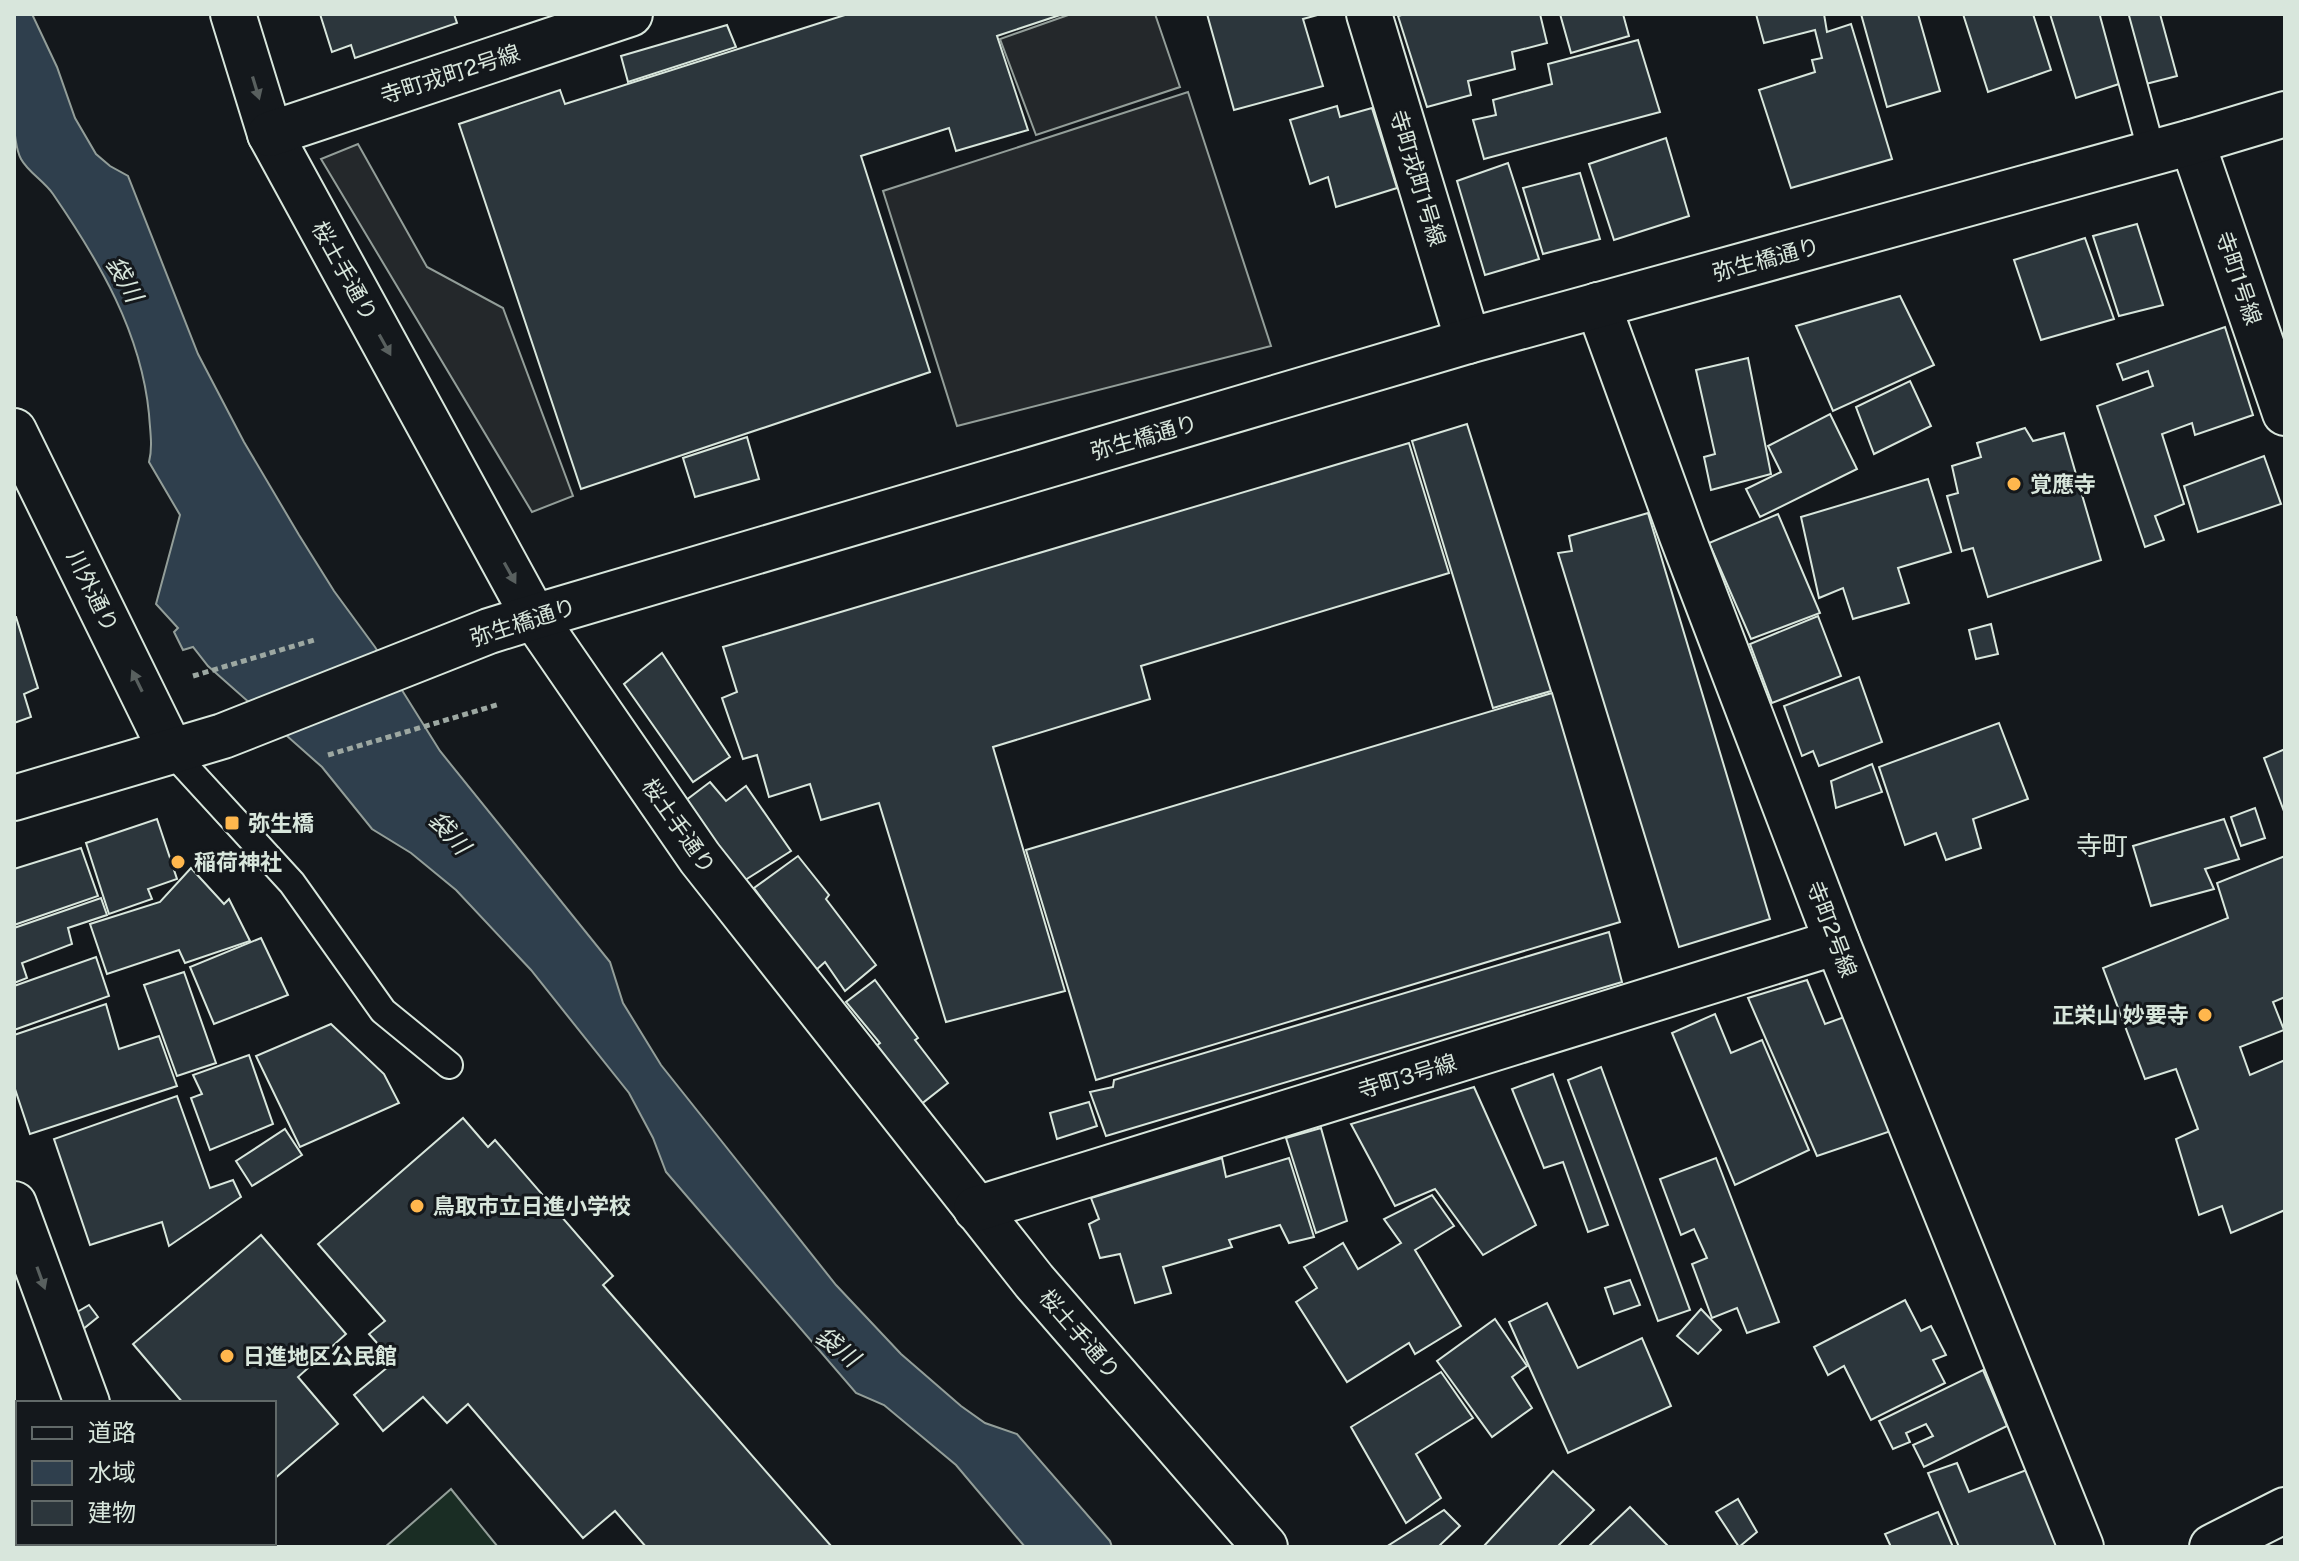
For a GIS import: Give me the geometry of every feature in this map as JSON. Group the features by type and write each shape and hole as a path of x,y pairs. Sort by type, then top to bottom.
{"street":[{"name":"桜土手通り","path":"233,14 270,134 534,617 700,858 1034,1281 1265,1547"},
{"name":"寺町戎町2号線","path":"270,134 630,14"},
{"name":"寺町戎町1号線","path":"1369,14 1468,341"},
{"name":"弥生橋通り","path":"14,798 223,736 489,631 534,617 1468,341 2285,114"},
{"name":"寺町1号線","path":"2172,147 2285,413"},
{"name":"寺町2号線","path":"1598,305 1682,536 1837,942 2081,1547"},
{"name":"川外通り","path":"14,431 171,751"},
{"name":"寺町3号線","path":"976,1209 1837,942"},
{"path":"14,1204 86,1401"},
{"path":"2212,1547 2285,1510"}],"lane":[{"path":"2114,14 2172,147"},
{"path":"171,751 292,883 383,1011 449,1065"}],"path":[{"path":"317,758 500,704"}],"green space":[{"path":"451,1489 498,1547 385,1547"}],"shaded area":[{"path":"1071,14 1155,14 1180,87 1036,135 1000,39"},
{"path":"1188,92 1271,346 957,426 883,191"},
{"path":"358,144 427,267 503,308 573,496 532,512 321,159"}],"water":[{"name":"袋川","path":"14,14 32,14 57,67 75,118 96,154 128,176 198,354 244,442 299,535 334,591 375,647 440,751 610,962 623,1003 661,1065 836,1285 901,1354 961,1406 985,1423 1017,1434 1112,1547 1025,1547 956,1465 884,1405 856,1393 666,1172 653,1138 629,1093 531,970 456,890 411,853 372,829 322,767 208,666 193,647 183,650 174,632 178,628 156,604 180,515 149,462 151,438 144,384 137,354 115,298 70,219 49,189 24,164 17,147 13,111"}],"building":[{"path":"320,14 454,14 457,23 355,58 351,45 332,52"},
{"path":"848,14 1063,14 997,36 1028,130 956,151 949,128 861,156 930,372 581,489 459,124 560,90 565,104"},
{"path":"1207,14 1321,14 1303,19 1323,86 1234,110"},
{"path":"1540,14 1547,43 1512,52 1515,69 1468,81 1471,95 1427,107 1398,16"},
{"path":"1560,14 1623,14 1629,36 1571,53"},
{"path":"1756,14 1824,14 1827,32 1851,24 1892,159 1791,188 1759,90 1815,72 1812,60 1822,58 1815,30 1764,43"},
{"path":"1861,14 1918,14 1940,91 1887,107"},
{"path":"1963,14 2033,14 2051,70 1988,92"},
{"path":"2050,14 2100,14 2122,83 2076,98"},
{"path":"2119,14 2160,14 2177,76 2138,86"},
{"path":"727,25 736,47 628,82 621,56"},
{"path":"1638,40 1660,112 1484,159 1473,120 1496,115 1493,100 1552,84 1548,64"},
{"path":"1337,106 1340,117 1372,108 1397,188 1336,207 1328,177 1310,184 1290,120"},
{"path":"1666,138 1689,216 1614,240 1589,164"},
{"path":"1508,163 1539,259 1485,275 1457,181"},
{"path":"1580,173 1600,239 1543,254 1523,188"},
{"path":"2137,224 2163,305 2119,316 2093,236"},
{"path":"2085,238 2114,319 2041,340 2014,260"},
{"path":"1900,296 1934,365 1833,411 1796,326"},
{"path":"2225,327 2253,415 2195,435 2192,423 2162,434 2184,504 2155,516 2164,540 2145,547 2097,406 2153,386 2148,371 2123,380 2117,364"},
{"path":"1748,358 1771,474 1711,490 1704,457 1715,454 1696,370"},
{"path":"1910,381 1931,426 1874,454 1856,407"},
{"path":"1830,414 1857,469 1760,517 1746,489 1781,472 1768,446"},
{"path":"1467,424 1551,691 1493,708 1412,441"},
{"path":"2025,428 2033,441 2064,433 2101,560 1988,597 1973,548 1962,551 1947,496 1958,493 1952,466 1981,457 1977,443"},
{"path":"747,437 759,479 695,497 683,458"},
{"path":"1409,443 1449,573 1141,666 1150,699 993,747 1065,991 946,1022 879,803 821,820 810,784 769,797 757,755 743,759 722,698 737,692 723,647"},
{"path":"2264,456 2281,504 2198,532 2184,486"},
{"path":"1928,479 1951,552 1898,568 1909,603 1853,619 1843,588 1819,598 1801,517"},
{"path":"1648,513 1770,919 1679,947 1558,553 1572,551 1569,536"},
{"path":"1778,514 1820,613 1751,639 1709,543"},
{"path":"1818,616 1841,676 1772,703 1750,644"},
{"path":"14,617 38,688 24,694 31,717 14,723"},
{"path":"1991,624 1998,654 1976,659 1969,630"},
{"path":"662,653 730,757 693,782 624,684"},
{"path":"1859,677 1882,742 1819,766 1813,751 1802,756 1784,706"},
{"path":"1552,693 1620,922 1096,1080 1026,850"},
{"path":"1999,723 2028,799 1973,819 1981,848 1946,860 1936,833 1905,845 1879,767"},
{"path":"2285,749 2285,814 2264,758"},
{"path":"1872,764 1882,792 1836,808 1831,781"},
{"path":"710,782 726,801 746,786 791,851 742,882 681,804"},
{"path":"2255,808 2265,838 2241,846 2231,817"},
{"path":"157,819 177,879 148,889 152,899 109,914 86,843"},
{"path":"2224,819 2239,859 2205,869 2214,889 2151,906 2133,846"},
{"path":"81,848 98,896 14,925 14,869"},
{"path":"798,856 829,895 826,899 876,965 845,991 825,962 815,971 754,888"},
{"path":"2285,856 2285,997 2273,1002 2284,1030 2240,1047 2250,1075 2285,1060 2285,1210 2231,1233 2222,1206 2199,1215 2176,1139 2198,1129 2176,1069 2145,1079 2103,968 2228,918 2217,883"},
{"path":"191,868 224,904 229,899 250,941 185,963 179,950 107,974 90,924 160,902"},
{"path":"101,898 107,915 68,928 72,944 22,963 27,978 14,983 14,928"},
{"path":"1609,932 1622,982 1106,1136 1090,1092 1113,1087 1114,1080"},
{"path":"261,938 288,995 214,1024 190,967"},
{"path":"96,957 109,996 14,1030 14,986"},
{"path":"184,972 216,1063 177,1076 144,985"},
{"path":"875,980 948,1083 920,1105 872,1049 880,1043 846,1002"},
{"path":"1807,980 1825,1024 1850,1015 1897,1129 1817,1156 1748,998"},
{"path":"106,1004 119,1049 159,1036 177,1086 30,1134 14,1086 14,1035"},
{"path":"1715,1014 1731,1053 1762,1040 1809,1150 1735,1185 1672,1033"},
{"path":"331,1024 384,1074 399,1103 300,1147 256,1056"},
{"path":"249,1055 273,1124 210,1150 191,1098 202,1094 193,1075"},
{"path":"1601,1067 1690,1310 1658,1321 1568,1080"},
{"path":"1553,1074 1608,1225 1588,1232 1563,1162 1544,1168 1512,1089"},
{"path":"1474,1087 1536,1225 1483,1255 1435,1189 1395,1206 1351,1124"},
{"path":"177,1096 210,1188 233,1180 241,1197 169,1246 162,1222 90,1245 54,1139"},
{"path":"1089,1102 1097,1126 1057,1139 1050,1113"},
{"path":"463,1118 488,1147 495,1140 613,1276 603,1285 832,1547 646,1547 615,1511 583,1538 468,1404 447,1423 423,1397 383,1431 354,1395 394,1362 369,1334 385,1321 318,1244"},
{"path":"1321,1128 1347,1221 1316,1233 1286,1138"},
{"path":"285,1129 302,1155 252,1186 236,1161"},
{"path":"1222,1158 1226,1177 1289,1158 1314,1237 1289,1243 1280,1225 1229,1240 1232,1247 1163,1267 1171,1293 1135,1303 1120,1254 1100,1258 1089,1224 1099,1219 1091,1198"},
{"path":"1716,1158 1779,1322 1747,1333 1737,1308 1712,1318 1692,1264 1707,1258 1694,1229 1681,1235 1660,1179"},
{"path":"1432,1195 1454,1226 1415,1250 1461,1326 1415,1354 1409,1343 1347,1382 1296,1302 1317,1288 1304,1267 1343,1243 1358,1269 1401,1243 1384,1219"},
{"path":"261,1235 346,1334 298,1377 338,1424 276,1477 276,1401 181,1401 133,1344"},
{"path":"1630,1280 1640,1305 1614,1314 1605,1288"},
{"path":"1905,1300 1921,1331 1931,1326 1946,1355 1933,1360 1945,1383 1871,1420 1844,1366 1828,1375 1814,1347"},
{"path":"1547,1303 1578,1368 1642,1338 1671,1406 1568,1453 1509,1322"},
{"path":"89,1305 98,1317 82,1330 72,1315"},
{"path":"1701,1309 1721,1330 1698,1354 1677,1336"},
{"path":"1495,1319 1527,1366 1512,1377 1532,1408 1492,1437 1437,1361"},
{"path":"1983,1370 2007,1426 1924,1467 1913,1445 1933,1436 1926,1424 1906,1433 1910,1442 1893,1449 1879,1421"},
{"path":"1441,1372 1473,1418 1416,1454 1441,1498 1406,1523 1351,1427"},
{"path":"1957,1463 1969,1492 2029,1469 2061,1547 1959,1547 1928,1473"},
{"path":"1553,1471 1594,1510 1557,1547 1483,1547"},
{"path":"1738,1499 1757,1532 1739,1547 1716,1512"},
{"path":"1630,1507 1669,1547 1588,1547"},
{"path":"1444,1510 1460,1526 1438,1547 1386,1547"},
{"path":"1938,1512 1953,1547 1891,1547 1885,1534"},
{"path":"94,1545 95,1547 15,1547"}],"place":[{"name":"覚應寺","path":"2014,484"},
{"name":"弥生橋","path":"232,823"},
{"name":"稲荷神社","path":"178,862"},
{"name":"正栄山 妙要寺","path":"2205,1015"},
{"name":"鳥取市立日進小学校","path":"417,1206"},
{"name":"日進地区公民館","path":"227,1356"}],"district":[{"name":"寺町","path":"2102,846"}]}
